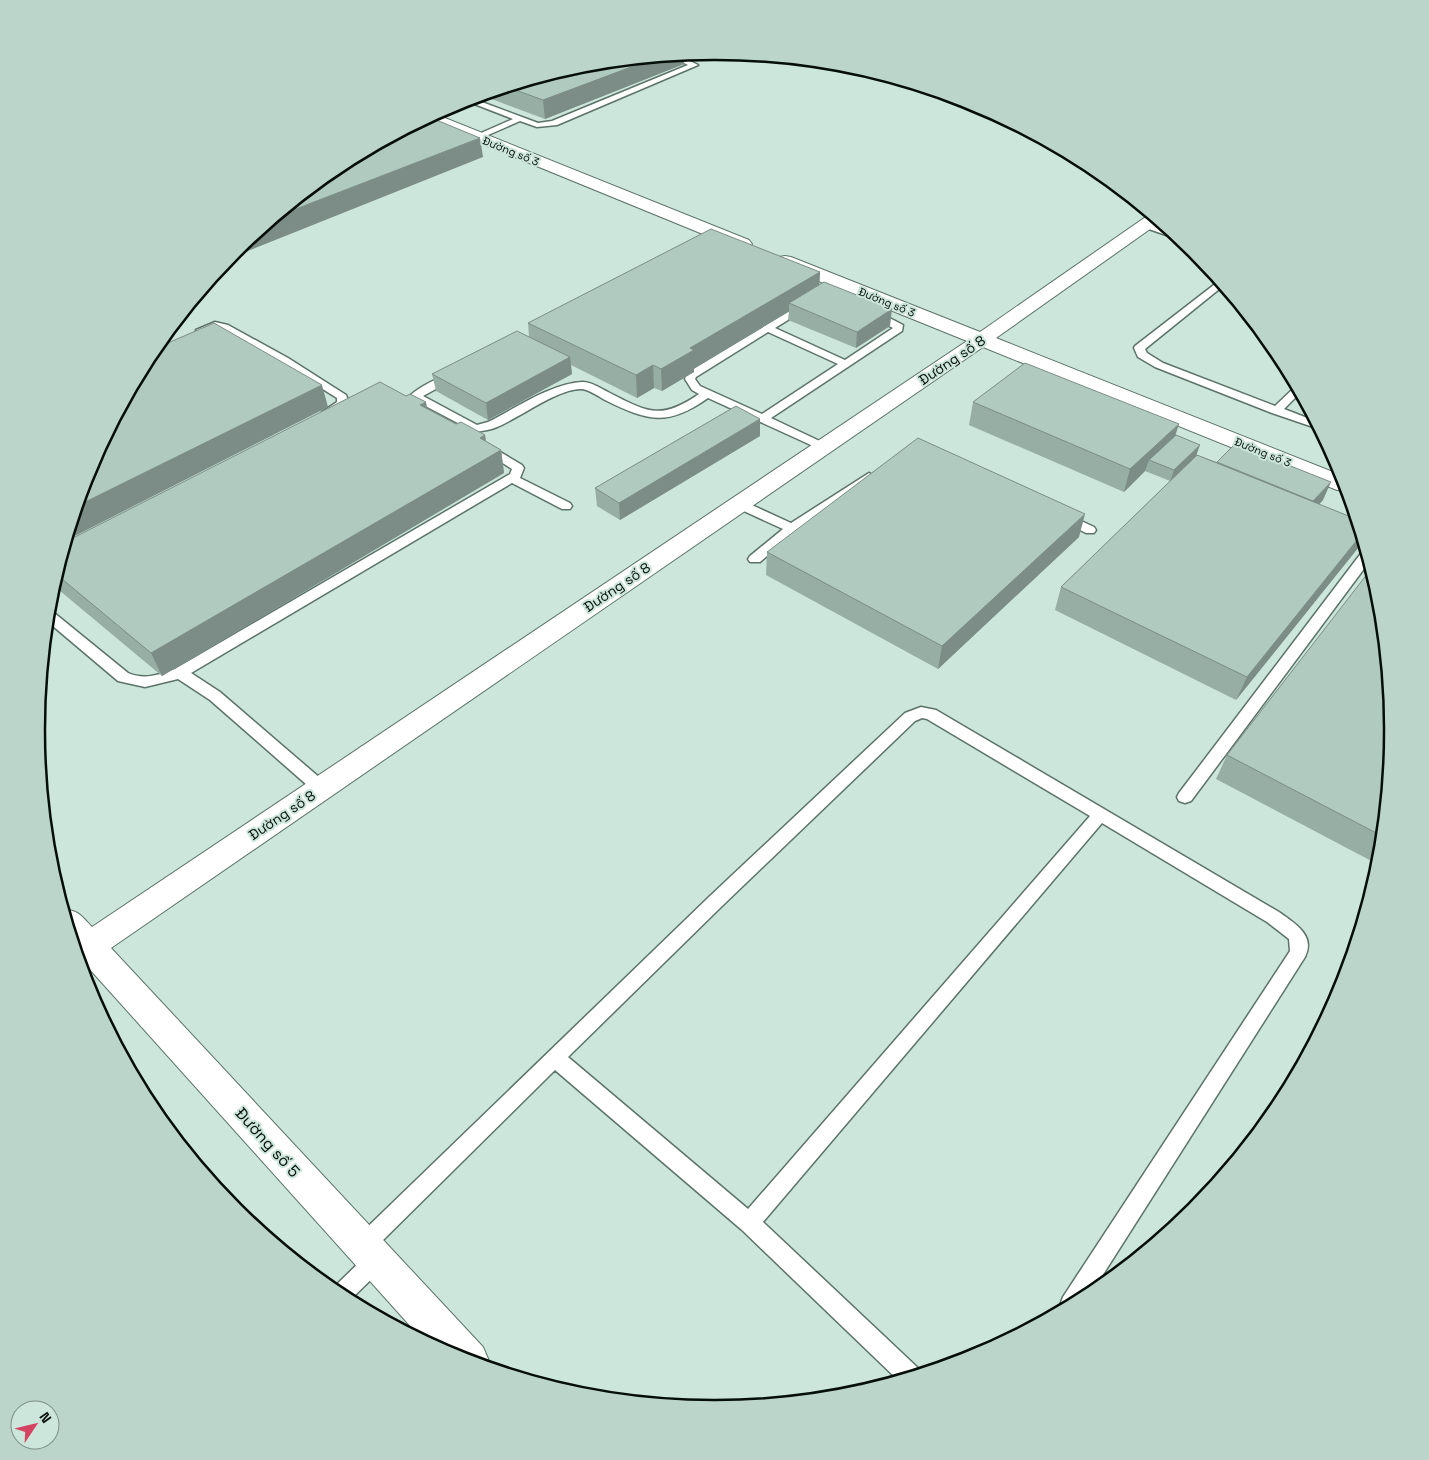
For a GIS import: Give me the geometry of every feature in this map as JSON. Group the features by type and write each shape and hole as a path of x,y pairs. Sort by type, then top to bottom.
{"street":[{"name":"Đường số 3","path":"438,121 981,340 1335,479"},
{"name":"Đường số 8","path":"79,940 321,788 981,340 1150,222"},
{"name":"Đường số 5","path":"81,944 370,1252 458,1349"}],"lane":[{"path":"478,104 537,125 554,123 694,65 685,61"},
{"path":"476,136 519,119"},
{"path":"1216,287 1139,348 1142,355 1159,365 1309,423"},
{"path":"815,299 692,375 690,379 696,388 706,394 824,447"},
{"path":"763,419 898,329 898,325 893,322 867,311"},
{"path":"193,333 215,325 224,327 284,360 342,397 343,403 319,417"},
{"path":"767,328 846,364"},
{"path":"465,370 417,395 418,398 475,429 492,425 566,387 576,384 585,385 640,411 664,415 686,408 706,394"},
{"path":"1276,411 1293,394"},
{"path":"55,620 123,677 134,682 154,682 180,673 515,476 518,468 514,464 404,400"},
{"path":"755,559 792,528 882,468"},
{"path":"511,478 566,506"},
{"path":"739,504 792,528"},
{"path":"1054,513 1090,530"},
{"path":"1185,797 1362,561"},
{"path":"180,673 215,696 321,788"},
{"path":"345,1288 370,1252 555,1058 723,894 910,717 921,712 931,714 1100,814 1273,918 1298,936 1299,952 1080,1291"},
{"path":"749,1223 1100,814"},
{"path":"555,1058 749,1223 905,1372"}],"building":[{"path":"636,65 543,100 517,91 584,73"},
{"path":"438,121 480,138 294,210 343,173 380,150"},
{"path":"711,229 820,272 690,348 694,350 661,369 653,365 636,375 528,323"},
{"path":"824,282 892,309 857,332 789,303"},
{"path":"214,323 322,385 86,502 114,434 135,395 169,343"},
{"path":"517,331 570,357 486,403 432,374"},
{"path":"1025,363 1179,424 1130,469 973,402"},
{"path":"380,382 406,396 410,394 426,402 420,405 456,424 461,422 485,435 480,438 501,450 151,653 63,580 74,537"},
{"path":"736,406 760,419 619,503 595,488"},
{"path":"1176,435 1200,445 1174,470 1149,460"},
{"path":"918,438 1085,514 942,646 767,552"},
{"path":"1235,444 1331,482 1313,501 1217,462"},
{"path":"1197,455 1348,516 1356,541 1247,677 1061,587"},
{"path":"1366,576 1378,643 1383,686 1383,774 1376,833 1227,755"}]}
